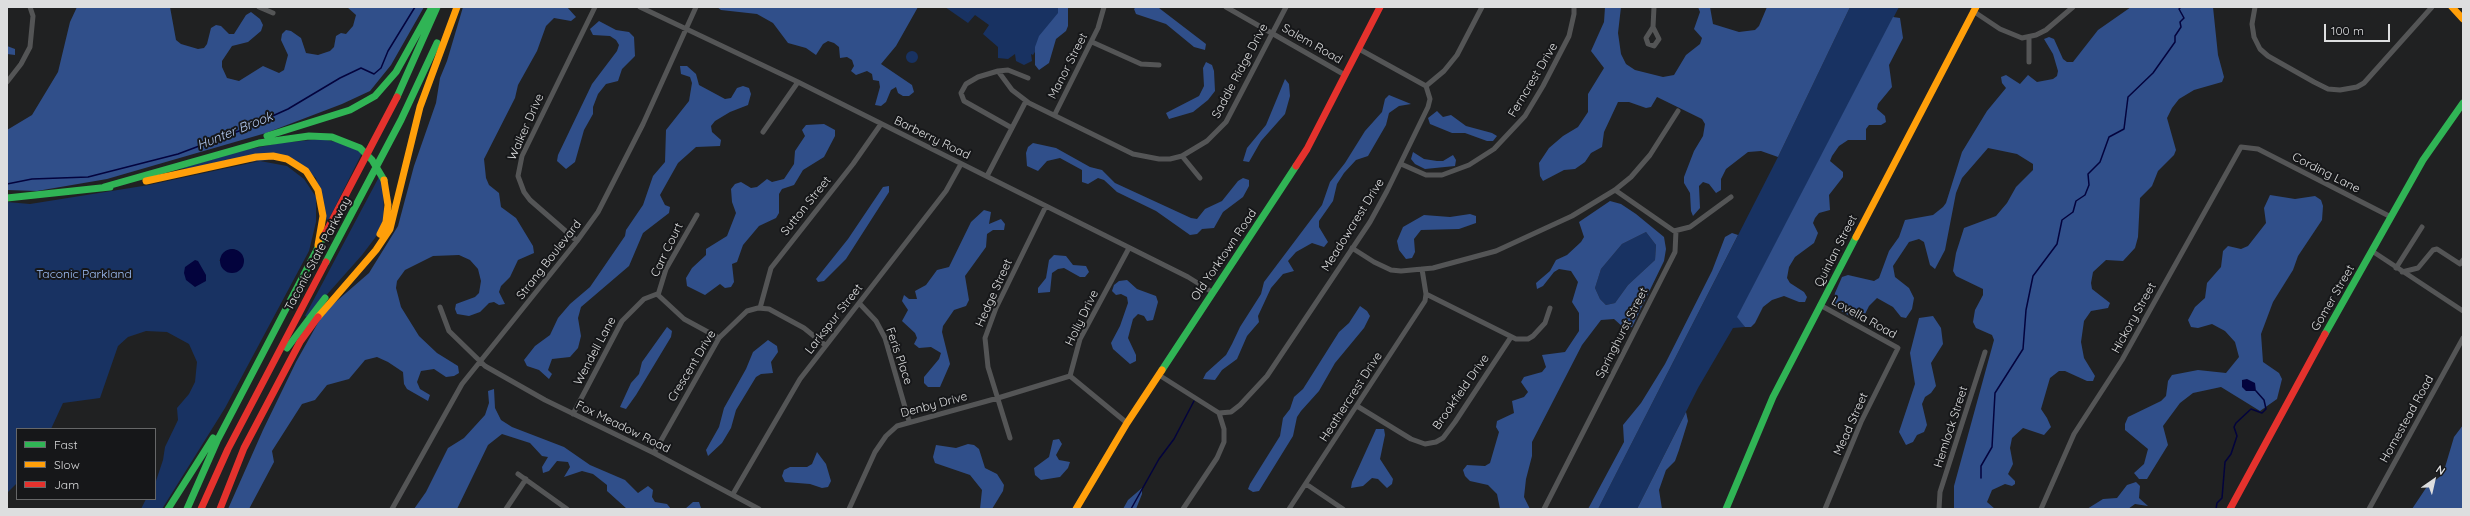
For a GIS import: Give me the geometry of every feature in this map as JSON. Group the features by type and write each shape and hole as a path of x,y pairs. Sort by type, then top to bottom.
{"main road":[{"path":"104,187 205,157 345,112 368,101 382,90 394,76 432,7"},
{"name":"Taconic State Parkway","path":"187,509 210,456 374,143 409,72 437,7"},
{"name":"Taconic State Parkway","path":"201,509 221,464 260,387 415,91 452,7"},
{"path":"220,509 244,448 300,342 328,304 376,250 388,232 396,210 420,107 458,7"},
{"name":"Old Yorktown Road","path":"1076,509 1126,424 1307,149 1380,7"},
{"path":"2452,7 2463,19"},
{"name":"Quinlan Street","path":"1726,509 1773,396 1974,9"},
{"name":"Gomer Street","path":"2230,509 2372,251 2434,142 2463,104"},
{"path":"205,157 280,139 332,136 349,142 364,151 378,167 386,187 387,214 379,237 307,320 288,347 274,372 260,387"},
{"path":"7,198 56,194 150,180 256,157 282,158 306,171 318,190 323,213 317,252"},
{"path":"168,509 233,402 240,398"}],"street":[{"path":"7,82 21,64 30,47 33,16 30,7"},
{"path":"259,7 273,13"},
{"name":"Walker Drive","path":"577,241 530,200 524,192 518,176 519,164 526,148 595,7"},
{"name":"Barberry Road","path":"640,7 798,82 987,176 1188,277 1212,292"},
{"name":"Strang Boulevard","path":"392,509 445,412 479,361 577,241 604,201 687,29 696,7"},
{"name":"Manor Street","path":"998,71 1012,90 1026,101 1055,114 1092,42 1104,7"},
{"name":"Salem Road","path":"1226,7 1345,75"},
{"name":"Saddle Ridge Drive","path":"1055,114 1133,154 1159,159 1170,159 1182,156 1207,142 1226,122 1271,32 1286,7"},
{"path":"1359,49 1426,86 1444,71 1457,55 1482,7"},
{"name":"Ferncrest Drive","path":"1402,164 1426,175 1442,175 1469,165 1494,149 1525,116 1543,86 1570,36 1574,7"},
{"path":"1653,27 1654,7"},
{"path":"1974,9 2011,35 2029,38 2046,30 2073,7"},
{"path":"2255,7 2252,31 2256,42 2264,53 2328,89 2340,90 2357,87 2364,83 2432,7"},
{"path":"2029,38 2029,62"},
{"path":"1092,42 1141,64 1159,65"},
{"path":"1012,128 964,101 960,96 966,84 982,75 1008,70 1028,78"},
{"path":"763,132 798,82"},
{"name":"Meadowcrest Drive","path":"1219,413 1231,412 1257,389 1373,216 1402,164 1428,107 1430,99 1426,86"},
{"path":"987,176 1026,101"},
{"path":"1352,248 1374,262 1391,270 1422,269 1496,251 1572,216 1615,190 1631,177 1650,155 1678,111"},
{"name":"Sutton Street","path":"760,308 771,268 853,164 881,124"},
{"name":"Hickory Street","path":"2041,509 2074,434 2140,329 2237,152 2243,146 2253,147"},
{"name":"Cording Lane","path":"2253,147 2391,217"},
{"path":"1182,156 1200,178"},
{"name":"Larkspur Street","path":"733,494 800,379 946,191 961,164"},
{"path":"1615,190 1662,224 1676,231 1690,227 1731,197"},
{"name":"Hedge Street","path":"1010,438 984,347 986,330 1046,206"},
{"name":"Carr Court","path":"658,295 666,269 697,214"},
{"path":"2396,268 2422,227"},
{"name":"Springhurst Street","path":"1544,509 1675,252 1676,231"},
{"name":"Holly Drive","path":"1070,376 1080,339 1129,248"},
{"path":"2402,272 2418,268 2433,250 2437,250 2460,264 2463,260"},
{"path":"2372,251 2463,311"},
{"path":"1422,269 1426,294 1511,337 1522,340 1533,336 1544,323 1550,308"},
{"name":"Wendell Lane","path":"572,414 622,321 644,299 653,294 658,295"},
{"name":"Heathercrest Drive","path":"1290,509 1425,301 1426,294"},
{"path":"658,295 684,319 719,338"},
{"name":"Feris Place","path":"859,303 876,321 885,338 909,421"},
{"name":"Lovella Road","path":"1820,306 1898,348"},
{"name":"Fox Meadow Road","path":"440,307 449,331 479,361 510,381 572,414 654,453 759,509"},
{"path":"760,308 778,313 825,345"},
{"name":"Crescent Drive","path":"654,453 719,338 747,311 760,308"},
{"name":"Brookfield Drive","path":"1357,406 1411,439 1425,444 1436,442 1443,438 1455,422 1511,337"},
{"name":"Homestead Road","path":"2369,509 2463,338"},
{"name":"Mead Street","path":"1825,509 1861,422 1898,348"},
{"name":"Hemlock Street","path":"1938,509 1940,492 1985,352"},
{"path":"1159,374 1219,413 1224,429 1222,448 1183,509"},
{"path":"1070,376 1126,424"},
{"name":"Denby Drive","path":"849,509 880,443 897,426 909,421 998,398 1070,376"},
{"path":"518,474 567,509"},
{"path":"506,509 526,480"},
{"path":"1306,484 1343,509"}],"green space":[{"path":"945,7 1059,7 1063,9 1033,55 1031,54 1032,61 1024,65 1016,61 1015,54 1008,59 998,58 998,47 983,34 989,25 975,15 968,23"},
{"path":"1850,7 1899,7 1738,316 1745,327 1733,328 1698,388 1637,509 1598,509 1778,157"},
{"path":"914,51 917,52 917,62 910,63 907,62 906,55 907,52"},
{"path":"322,139 350,145 362,153 329,219 326,220 316,178 289,158 180,169 240,151 280,143"},
{"name":"Taconic Parkland","path":"260,161 287,166 304,179 316,197 316,222 309,251 225,408 162,509 141,509 146,500 156,500 156,481 163,460 165,447 178,420 177,408 189,394 195,382 197,362 189,344 167,332 146,331 128,337 118,346 100,398 63,403 51,428 16,428 16,484 7,493 7,202 30,204 149,185","holes":["233,249 238,251 219,261 226,251"]},
{"path":"379,177 383,181 384,220 378,234 362,255 307,317 305,316"},
{"path":"1646,232 1656,245 1655,260 1628,285 1615,303 1606,305 1600,299 1595,288 1601,269 1622,244"}],"shaded area":[{"path":"77,7 170,7 176,40 181,44 198,49 204,48 207,44 211,28 216,25 221,26 229,34 234,34 246,15 251,12 260,19 263,25 261,31 248,42 232,46 222,61 222,67 227,78 239,81 263,66 279,73 284,70 288,55 281,40 282,34 286,30 291,31 301,38 306,53 318,55 330,51 334,47 336,36 341,33 346,34 353,26 356,15 347,7 424,7 391,65 370,91 342,104 266,133 107,179 37,191 7,190 7,130 32,115 58,72 70,22"},
{"path":"463,7 567,7 576,17 571,21 554,18 546,26 537,51 518,85 515,98 484,159 486,178 489,185 499,193 501,207 516,218 533,246 534,253 518,260 510,277 501,286 499,292 505,304 499,305 494,302 489,303 480,312 469,316 457,314 455,309 456,304 475,297 479,293 481,281 478,269 470,260 459,255 433,256 405,270 397,281 396,288 401,307 419,336 437,353 458,366 459,373 454,376 446,377 434,369 421,371 417,382 420,389 430,395 428,401 407,389 404,384 403,372 388,362 377,357 365,360 349,379 327,385 315,400 302,404 272,451 274,462 249,509 228,509 263,430 296,362 319,321 331,306 369,273 398,226 414,166 436,103 440,78 447,61"},
{"path":"717,7 918,7 896,46 881,64 912,85 914,92 909,96 903,96 898,93 896,87 891,90 886,102 881,106 875,105 880,87 879,81 873,80 872,74 867,71 856,75 851,71 854,66 852,60 847,57 840,58 839,47 834,43 828,41 823,44 816,55 806,48 788,43 773,23 757,14 721,10"},
{"path":"1058,7 1068,7 1068,26 1066,31 1056,39 1049,63 1039,70 1035,65 1035,47 1039,36 1058,13"},
{"path":"1136,7 1159,8 1206,44 1205,50 1194,47 1166,24 1136,14 1134,9"},
{"path":"1605,7 1621,7 1618,33 1621,54 1626,64 1635,70 1663,77 1674,75 1686,55 1700,44 1702,38 1694,29 1700,12 1698,7 1710,7 1713,24 1739,32 1755,30 1759,26 1767,7 1850,7 1778,157 1761,151 1748,152 1726,169 1721,179 1721,190 1716,193 1709,184 1703,182 1699,186 1700,208 1693,216 1691,211 1690,193 1684,183 1684,177 1694,151 1703,136 1705,124 1702,119 1657,97 1651,107 1646,108 1629,102 1618,102 1604,132 1602,147 1591,153 1585,162 1575,169 1564,170 1543,181 1540,176 1539,163 1549,148 1563,136 1578,127 1588,112 1588,94 1604,68 1591,51 1604,22"},
{"path":"2131,7 2213,7 2218,55 2224,77 2222,82 2194,90 2179,99 2172,108 2167,118 2176,150 2174,155 2158,171 2152,186 2140,198 2138,237 2135,248 2123,261 2106,260 2093,272 2091,283 2092,289 2110,303 2108,308 2091,311 2084,321 2081,342 2084,358 2095,376 2093,381 2087,381 2065,371 2059,371 2050,378 2041,409 2051,427 2044,435 2023,428 2012,438 2010,448 2013,464 2008,474 2015,481 2015,484 2012,486 2005,484 1992,490 1987,502 1995,509 1954,509 1954,486 1994,340 1992,335 1976,328 1973,322 1975,310 1983,295 1983,289 1956,276 1953,271 1956,253 1964,228 1996,216 2007,203 2016,187 2033,170 2033,164 2017,154 1988,148 1962,178 1956,193 1945,250 1935,269 1930,265 1924,242 1919,239 1909,242 1893,266 1895,277 1909,288 1914,298 1912,309 1906,318 1901,317 1893,307 1877,298 1869,306 1864,316 1853,318 1833,306 1835,293 1842,277 1848,275 1874,281 1879,278 1889,251 1899,237 1905,220 1933,215 1943,207 1946,203 1962,152 1987,111 2006,88 2002,83 2001,77 2006,75 2020,84 2028,75 2037,82 2053,79 2057,76 2058,71 2053,54 2044,39 2049,37 2054,39 2063,59 2067,62 2073,62 2098,30"},
{"path":"1893,17 1900,18 1903,38 1889,65 1892,87 1878,104 1877,109 1885,116 1886,122 1881,125 1869,125 1866,129 1866,140 1848,140 1839,146 1832,156 1830,161 1843,172 1843,177 1829,195 1830,210 1819,213 1815,218 1813,223 1818,233 1814,243 1795,257 1789,267 1787,278 1790,283 1804,292 1807,297 1805,302 1799,302 1784,296 1772,300 1763,307 1755,323 1751,327 1745,327 1737,317"},
{"path":"599,21 616,30 629,32 634,37 635,56 622,69 618,81 606,84 598,94 593,107 593,114 584,130 575,162 566,169 557,161 558,155 592,84 617,51 619,45 616,40 610,36 593,35 590,29"},
{"path":"7,46 15,49 15,55 7,54"},
{"path":"1206,62 1212,65 1214,71 1215,91 1208,100 1193,112 1169,119 1166,113 1199,96 1204,86 1203,68"},
{"path":"680,66 687,66 696,74 699,85 725,99 731,98 737,88 743,86 749,88 751,94 748,105 730,112 715,121 711,126 712,132 721,140 720,146 696,147 678,163 660,195 665,205 670,207 669,213 643,233 629,266 581,307 578,318 581,336 578,348 570,357 552,359 548,370 552,374 549,379 539,370 527,366 524,360 535,346 550,335 558,318 570,304 590,287 625,236 626,230 643,205 653,176 665,162 666,130 689,101 692,83 690,77 681,74"},
{"path":"1285,79 1289,84 1290,96 1285,114 1261,141 1249,162 1243,161 1247,148 1266,125"},
{"path":"1389,95 1411,104 1399,106 1389,113 1386,125 1368,156 1356,160 1344,173 1337,184 1333,201 1319,221 1319,227 1328,242 1324,247 1312,243 1296,252 1288,261 1294,271 1283,274 1271,288 1258,316 1259,322 1247,336 1237,359 1222,370 1215,380 1203,379 1206,373 1226,355 1240,327 1261,294 1264,282 1322,205 1330,182 1345,163 1365,131 1382,112 1385,99"},
{"path":"1437,111 1443,117 1451,115 1466,126 1492,133 1497,136 1493,141 1487,141 1465,133 1452,133 1430,124 1428,118"},
{"path":"824,124 835,130 835,136 824,157 803,170 794,185 782,189 779,194 779,213 776,218 759,226 743,245 737,262 732,264 734,282 731,287 725,288 720,284 705,295 687,286 686,278 692,268 706,255 706,249 727,236 736,213 732,202 731,189 735,184 741,182 751,188 757,187 767,179 772,182 784,179 794,164 795,151 805,136 802,130 806,125"},
{"path":"1033,143 1056,148 1090,167 1102,170 1115,183 1191,218 1197,219 1205,209 1222,201 1238,181 1243,178 1249,180 1249,186 1243,197 1223,212 1214,228 1202,229 1197,234 1190,235 1156,211 1117,192 1104,180 1098,178 1088,184 1082,182 1082,170 1060,158 1047,161 1038,171 1027,166 1026,153 1028,147"},
{"path":"1413,152 1424,159 1437,161 1443,161 1453,155 1456,160 1455,166 1425,169 1415,164 1411,159"},
{"path":"889,186 889,192 846,259 824,281 818,282 816,279 848,239 883,187"},
{"path":"2270,195 2295,199 2315,196 2321,200 2323,206 2322,220 2298,256 2293,270 2273,302 2261,334 2263,362 2279,373 2282,379 2277,399 2260,411 2221,387 2193,393 2180,403 2163,426 2168,445 2147,479 2139,479 2134,473 2144,464 2148,449 2125,430 2125,424 2128,417 2161,401 2166,396 2168,381 2172,375 2198,370 2226,373 2239,357 2235,342 2225,331 2212,324 2198,328 2191,327 2188,320 2195,307 2205,298 2207,283 2221,267 2223,251 2228,246 2241,249 2248,246 2266,223 2264,208"},
{"path":"1610,201 1621,204 1664,237 1666,249 1664,261 1632,327 1624,328 1614,319 1601,320 1582,345 1532,442 1532,456 1526,479 1524,497 1530,509 1500,509 1497,494 1488,485 1470,481 1465,476 1463,470 1467,465 1485,466 1490,463 1499,432 1496,427 1497,421 1514,413 1512,401 1524,397 1528,392 1521,382 1524,377 1542,372 1546,367 1542,355 1565,352 1579,331 1579,313 1572,302 1578,282 1571,271 1559,269 1554,272 1543,286 1537,289 1536,283 1550,271 1556,260 1567,255 1581,242 1584,237 1579,222","holes":["1646,232 1656,245 1655,260 1628,285 1615,303 1606,305 1600,299 1595,288 1601,269 1622,244"]},
{"path":"984,210 991,212 989,224 1001,219 1005,224 1004,230 993,230 987,234 986,247 965,276 969,300 966,306 954,310 943,326 942,332 950,364 940,387 928,387 924,383 924,377 939,359 941,353 931,347 919,348 914,344 917,338 915,333 902,321 908,310 902,301 904,295 909,299 917,299 915,291 926,285 937,270 949,267 971,222"},
{"path":"1470,214 1476,216 1476,223 1459,229 1421,230 1414,239 1415,252 1412,258 1406,259 1399,250 1397,241 1403,227 1424,215 1450,217"},
{"path":"1732,233 1738,235 1598,509 1588,509 1624,442 1623,425 1641,403 1665,364 1712,271 1725,237"},
{"path":"232,249 237,250 243,256 243,266 237,272 232,273 227,272 221,266 220,261 221,256 227,250"},
{"path":"1054,255 1066,256 1073,265 1086,266 1089,272 1085,277 1080,277 1064,268 1058,269 1052,273 1050,292 1038,293 1038,288 1046,278 1049,260"},
{"path":"195,260 198,261 206,275 206,281 195,287 186,280 184,273 185,267"},
{"path":"1127,280 1137,289 1156,296 1158,302 1153,320 1147,321 1144,316 1138,314 1133,319 1128,338 1136,355 1136,361 1130,364 1113,349 1111,343 1120,326 1128,303 1127,297 1121,294 1116,295 1112,291 1114,285 1119,281"},
{"path":"1360,306 1367,311 1370,316 1364,328 1335,363 1319,391 1301,411 1297,417 1293,436 1259,491 1253,492 1248,489 1250,484 1280,436 1283,418 1290,409 1294,397 1303,389 1339,332 1349,323"},
{"path":"1933,316 1941,328 1943,344 1931,363 1936,386 1931,393 1925,397 1922,404 1927,425 1924,432 1917,435 1913,442 1906,445 1899,432 1915,384 1910,353 1919,318"},
{"path":"667,327 672,331 671,337 626,409 620,407 631,383 639,374 642,362"},
{"path":"768,340 777,346 778,352 771,362 773,373 761,374 756,377 736,410 731,428 722,443 708,456 706,450 719,427 724,408 746,369 753,352"},
{"path":"2247,379 2255,383 2256,391 2246,391 2242,387 2242,380"},
{"path":"494,389 495,408 501,420 512,427 564,447 590,465 625,480 638,493 648,486 653,490 652,497 655,502 667,504 671,509 627,509 607,491 607,485 593,474 582,471 564,477 570,467 568,462 557,461 549,471 543,473 542,467 548,457 542,456 530,443 502,434 488,445 457,509 414,509 426,492 448,448 464,438 485,415 489,403 488,391"},
{"path":"1686,412 1688,421 1679,450 1675,461 1666,470 1659,490 1662,509 1637,509"},
{"path":"2463,425 2463,509 2412,509 2426,488 2443,474 2454,437"},
{"path":"1376,429 1384,429 1385,435 1380,459 1393,479 1392,484 1387,488 1378,479 1372,478 1363,486 1351,488 1352,482"},
{"path":"1059,439 1062,444 1056,455 1059,460 1070,462 1068,468 1060,477 1041,480 1035,475 1034,468 1049,457 1053,440"},
{"path":"968,444 974,445 979,449 985,468 997,474 1004,485 1003,491 992,509 980,509 982,490 970,475 935,463 933,457 936,445 956,448"},
{"path":"817,452 826,464 831,481 828,487 822,488 810,484 785,482 782,476 784,470 790,467 807,467 812,464"},
{"path":"2136,482 2140,486 2139,498 2148,506 2135,504 2128,509 2087,509 2103,499 2117,498 2127,485"},
{"path":"1142,488 1142,494 1136,509 1123,509 1128,500"},
{"path":"693,502 699,502 701,508 685,509"}],"waterway":[{"name":"Hunter Brook","path":"7,184 32,179 88,177 178,154 239,131 288,109 340,78 361,68 374,74 381,68 388,51 415,7"},
{"path":"1981,478 1981,466 1992,447 1995,393 2023,349 2026,310 2033,276 2057,244 2062,220 2073,212 2076,201 2085,195 2089,185 2088,174 2100,162 2109,137 2124,129 2128,97 2153,73 2175,42 2175,36 2181,27 2180,22 2184,18 2179,9 2181,7"},
{"path":"2216,509 2217,503 2222,498 2225,462 2231,454 2237,436 2234,427 2236,423 2251,409 2262,413 2266,409 2264,400 2256,391"},
{"path":"1131,509 1159,459 1174,439 1194,401"}],"traffic: fast":[{"path":"397,97 437,7"},
{"path":"267,136 350,110 375,96 396,72 431,9"},
{"path":"326,262 401,120 437,43"},
{"path":"2325,334 2423,160 2463,103"},
{"path":"104,187 259,143 309,136 332,137 360,148 372,160 384,180"},
{"path":"1162,370 1296,166"},
{"path":"7,198 110,187"},
{"path":"187,509 217,441 324,236"},
{"path":"1726,509 1773,397 1856,237"},
{"path":"287,348 325,298"},
{"path":"168,509 213,438"}],"traffic: slow":[{"path":"318,317 376,250 390,229 420,107 457,7"},
{"path":"1856,237 1976,7"},
{"path":"2452,7 2463,19"},
{"path":"146,181 256,157 273,156 287,159 306,171 318,190 323,216 318,245"},
{"path":"380,234 386,222 388,205 384,180"},
{"path":"1076,509 1127,423 1162,370"}],"traffic: jam":[{"path":"1296,166 1307,149 1380,7"},
{"path":"324,236 397,97"},
{"path":"201,509 228,449 326,262"},
{"path":"220,509 244,448 300,342 318,317"},
{"path":"2230,509 2325,334"}]}
